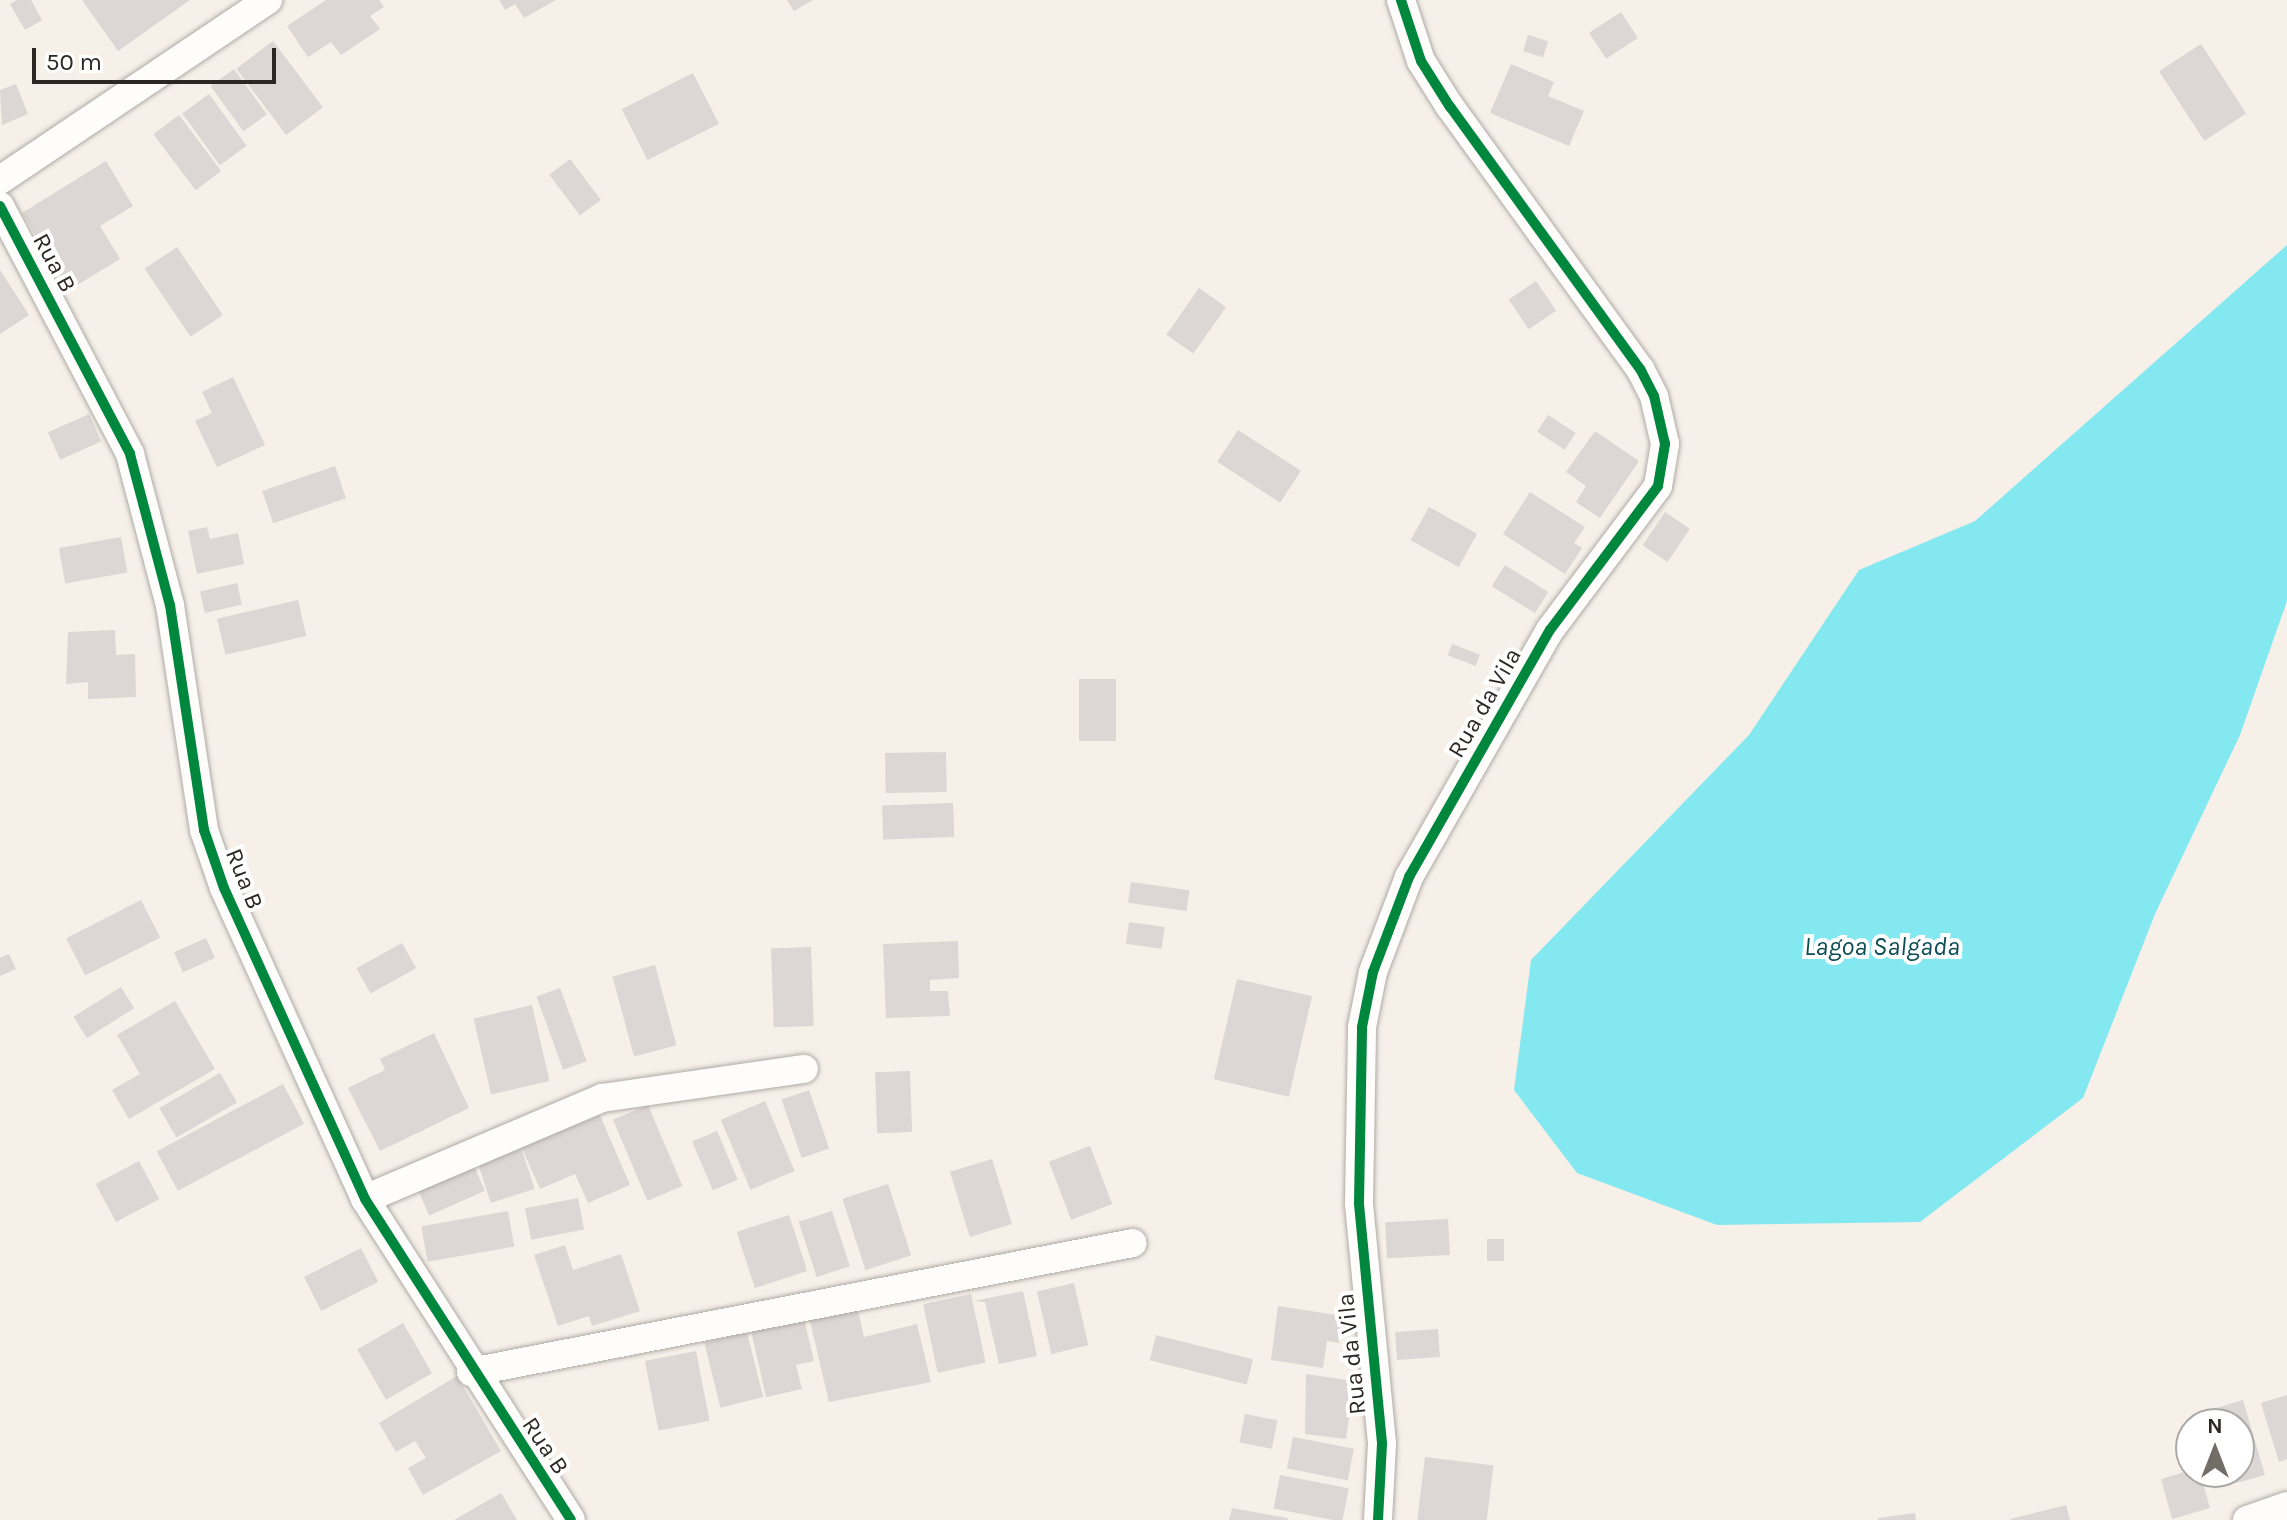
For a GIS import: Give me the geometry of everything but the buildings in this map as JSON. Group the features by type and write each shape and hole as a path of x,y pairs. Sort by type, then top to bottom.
{"street":[{"path":"0,180 268,0"},
{"name":"Rua da Vila","path":"1378,1520 1382,1443 1359,1203 1362,1027 1373,972 1409,877 1550,630 1658,486 1665,444 1654,396 1640,369 1450,107 1421,61 1401,0"},
{"name":"Rua B","path":"0,206 130,454 170,605 204,830 224,888 365,1199 471,1372 571,1520"},
{"path":"365,1199 602,1098 804,1069"},
{"path":"471,1372 1133,1243"},
{"path":"2247,1520 2287,1506"}],"water":[{"name":"Lagoa Salgada","path":"2287,245 2287,601 2240,735 2155,914 2083,1098 1920,1222 1717,1225 1577,1173 1514,1090 1531,960 1749,735 1859,570 1975,521"}],"cycle path":[{"path":"1378,1520 1382,1443 1359,1203 1362,1027 1373,972 1409,877 1550,630 1658,486 1665,444 1654,396 1640,369 1450,107 1421,61 1401,0"},
{"path":"0,206 130,454 170,605 204,830 224,888 365,1199 571,1520"}]}
